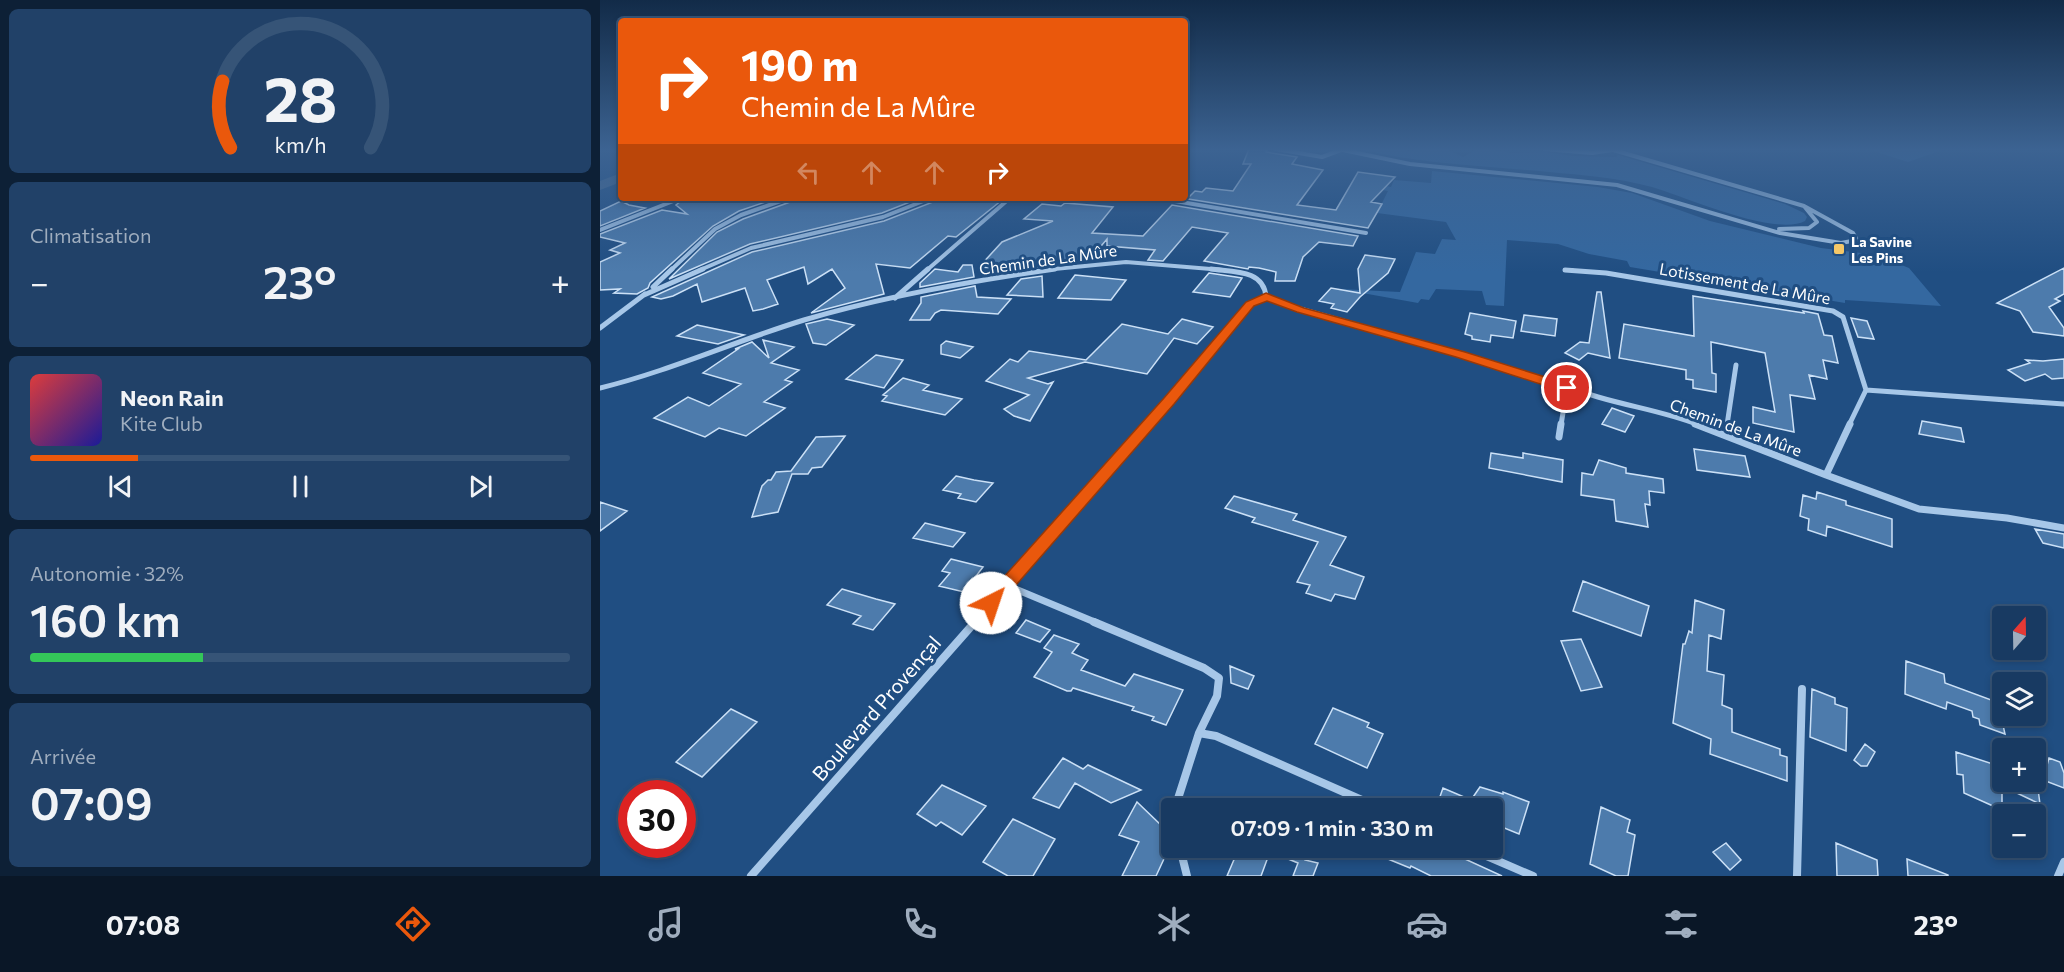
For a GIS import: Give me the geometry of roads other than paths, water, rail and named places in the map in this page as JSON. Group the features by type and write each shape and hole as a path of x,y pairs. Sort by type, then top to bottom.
{"street":[{"path":"1633,190 1752,225 1837,243 1854,243 1857,240 1857,236 1827,217 1803,206 1749,190"},
{"path":"600,230 642,211 672,201"},
{"path":"600,328 644,295 714,229 781,201"},
{"path":"644,295 751,248 874,219 923,201"},
{"path":"895,298 1007,201"},
{"path":"1175,201 1366,232"},
{"path":"1752,225 1785,230 1809,228 1817,222 1811,212 1803,206"},
{"name":"Chemin de La Mûre","path":"600,388 640,378 795,323 895,298 1005,276 1069,267 1126,262 1169,264 1250,274 1260,278 1266,289 1266,297 1300,310 1461,354 1637,409 1678,417 1919,509 2007,518 2064,528"},
{"name":"Lotissement de La Mûre","path":"1565,270 1606,273 1833,311 1844,317 1866,390"},
{"name":"Boulevard Provençal","path":"751,876 1169,401 1250,304 1266,297"},
{"path":"1726,435 1736,365"},
{"path":"1558,437 1567,388"},
{"path":"1826,475 1866,390 2064,404"},
{"path":"1006,585 1204,668 1219,678 1217,696 1200,733 1178,798"},
{"path":"1797,876 1802,689"},
{"path":"1200,733 1216,736 1357,798"},
{"path":"1182,858 1187,876"},
{"path":"1491,858 1533,876"},
{"path":"2058,876 2064,862"}],"place":[{"name":"La Savine Les Pins","path":"1839,249"}]}
